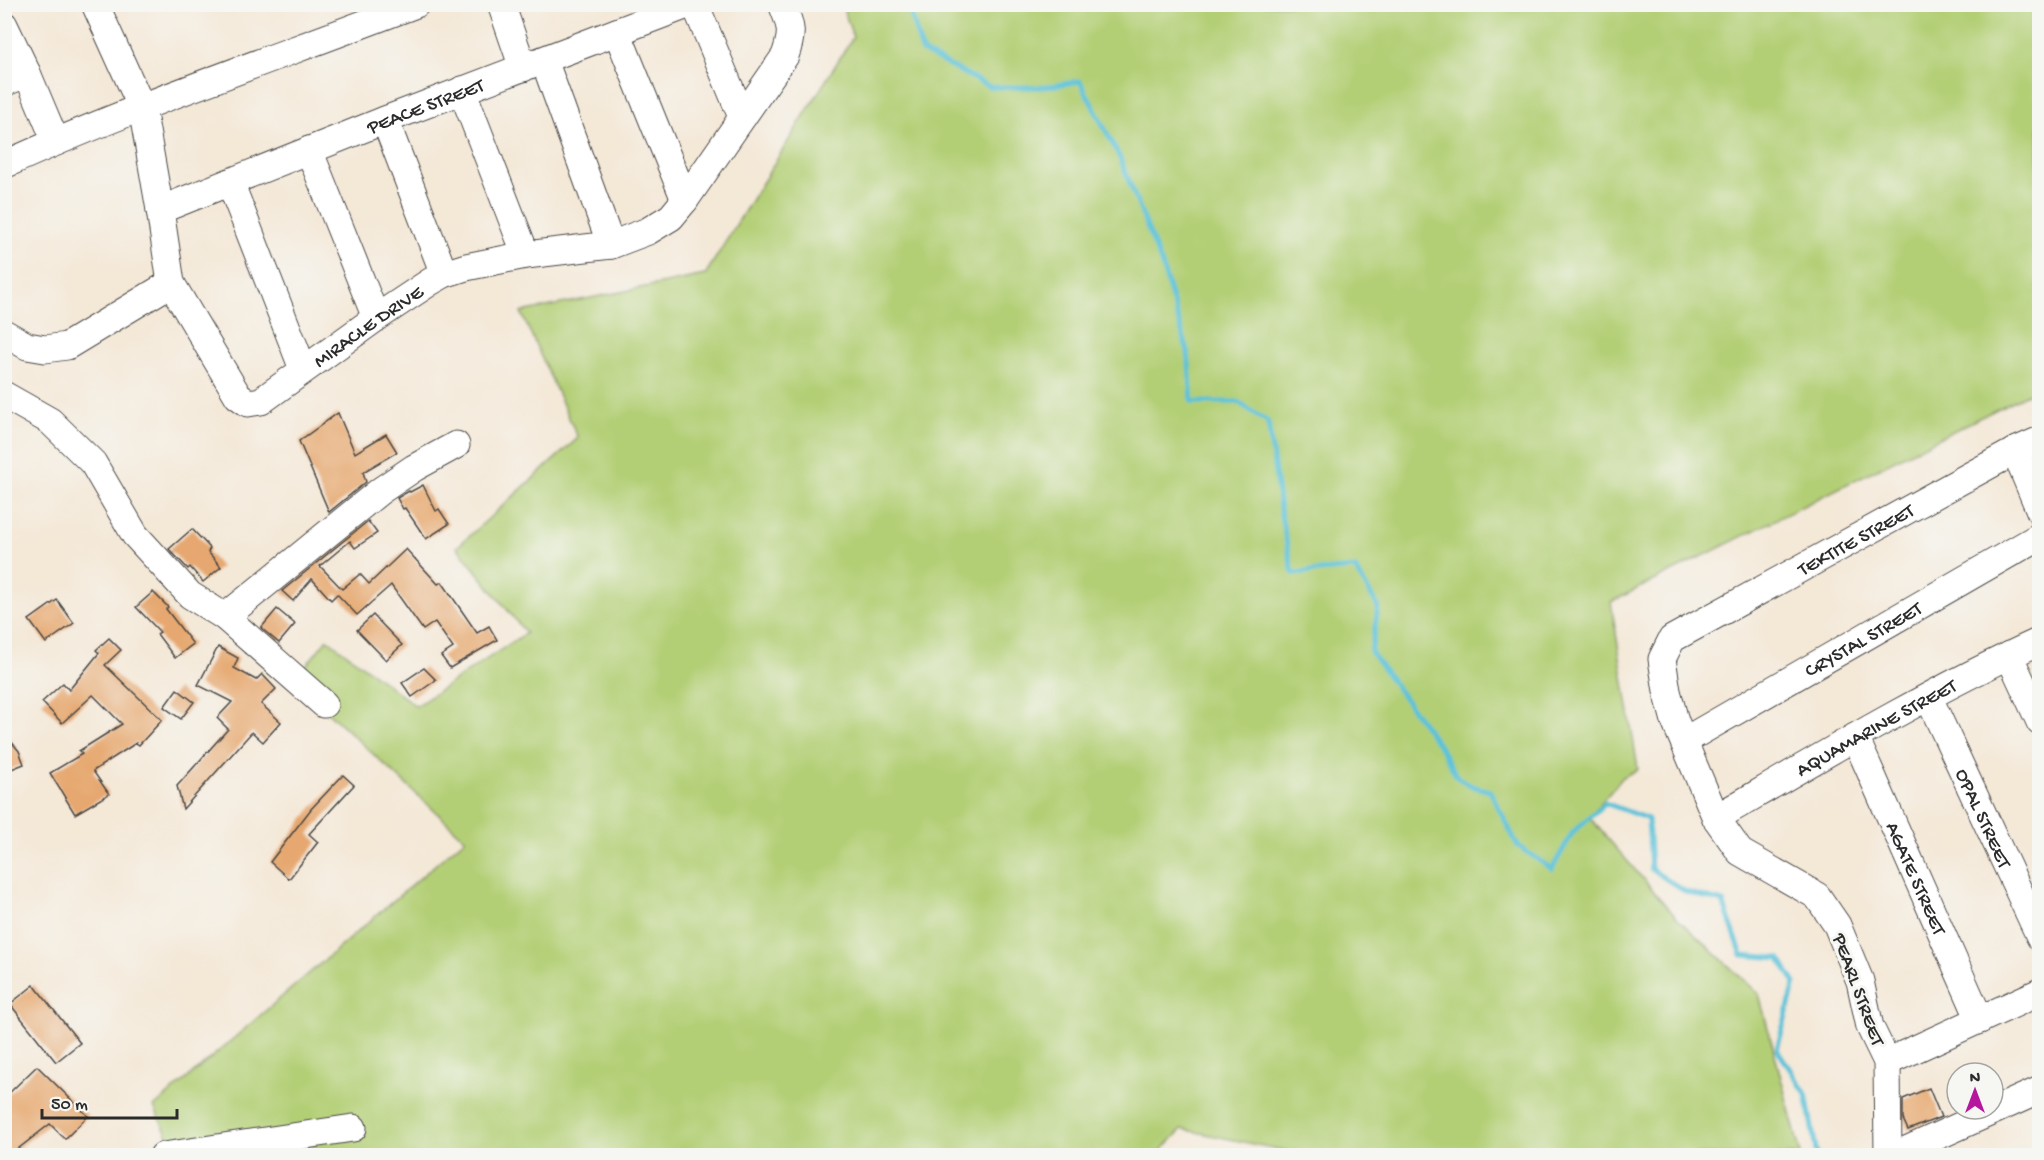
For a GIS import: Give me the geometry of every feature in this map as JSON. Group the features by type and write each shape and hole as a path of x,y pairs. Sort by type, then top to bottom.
{"street":[{"name":"MIRACLE DRIVE","path":"95,4 142,108 171,283 238,396 248,404 261,401 376,318 444,274 466,267 526,255 611,244 656,226 670,217 685,200 784,56 792,38 789,19 782,4"},
{"path":"4,165 142,108 416,4"},
{"path":"501,4 534,64 611,244"},
{"path":"692,4 742,117"},
{"name":"PEACE STREET","path":"160,210 462,90 692,4"},
{"path":"4,26 16,78 56,142"},
{"path":"617,32 685,200"},
{"path":"462,90 526,255"},
{"path":"385,120 444,274"},
{"path":"309,150 376,318"},
{"path":"230,182 303,369"},
{"path":"4,333 27,346 45,349 67,346 171,283"},
{"path":"4,395 50,422 74,443 93,463 135,535 190,594 225,617 324,704"},
{"name":"TEKTITE STREET","path":"1672,639 2014,451 2040,440"},
{"path":"225,617 380,491 414,468 456,445"},
{"path":"2014,451 2040,511"},
{"name":"CRYSTAL STREET","path":"1684,741 2040,536"},
{"name":"PEARL STREET","path":"1672,639 1662,659 1667,691 1675,721 1716,818 1740,852 1817,896 1837,925 1860,981 1870,1027 1887,1062 1888,1155"},
{"name":"AQUAMARINE STREET","path":"1716,818 1855,737 2009,655 2040,641"},
{"path":"2009,655 2040,722"},
{"name":"OPAL STREET","path":"1929,698 2040,937"},
{"name":"AGATE STREET","path":"1855,737 1980,1020"},
{"path":"1887,1062 2040,992"},
{"path":"1893,1155 2040,1090"},
{"path":"163,1155 353,1128"}],"green space":[{"path":"842,5 2039,5 2039,388 1611,602 1638,769 1623,777 1589,817 1677,918 1759,994 1801,1155 1310,1156 1182,1129 1156,1156 178,1156 154,1107 465,839 294,681 327,639 416,706 526,633 457,547 578,438 521,312 705,275 853,37"}],"building":[{"path":"338,413 355,453 386,434 397,452 363,472 366,482 329,512 299,441"},
{"path":"423,485 436,511 439,509 449,524 426,539 397,498"},
{"path":"368,521 377,533 355,548 350,541 320,566 342,589 360,574 369,584 406,549 438,584 442,582 477,633 489,626 497,640 450,668 441,656 453,648 435,622 423,630 391,585 357,615 337,594 331,600 312,579 293,601 282,591"},
{"path":"192,529 210,548 208,552 221,567 203,582 169,549"},
{"path":"153,592 168,607 166,609 193,644 175,658 157,634 160,632 136,607"},
{"path":"57,600 74,623 46,643 29,620"},
{"path":"277,609 295,624 279,643 261,628"},
{"path":"373,615 402,645 386,660 357,630"},
{"path":"109,638 121,650 105,665 162,720 139,745 136,743 93,771 109,794 75,814 50,773 82,754 79,751 122,724 93,695 62,723 42,702 63,683 69,690 99,653 96,650"},
{"path":"218,647 238,658 234,668 256,680 262,674 276,689 261,704 281,722 263,742 252,732 183,809 177,786 228,729 217,718 232,702 198,685"},
{"path":"424,668 436,680 412,697 402,683"},
{"path":"177,689 194,702 181,719 164,707"},
{"path":"4,733 19,751 24,764 4,772"},
{"path":"343,775 354,785 309,834 318,842 289,879 270,862 311,809"},
{"path":"34,985 80,1043 56,1062 10,1004"},
{"path":"37,1066 88,1116 65,1139 50,1124 10,1155 4,1155 4,1098"},
{"path":"1929,1088 1941,1117 1908,1130 1903,1119 1903,1099"}],"waterway":[{"path":"908,4 922,51 990,87 1045,87 1080,81 1119,156 1162,265 1188,352 1192,402 1238,402 1268,422 1281,516 1293,573 1355,568 1378,607 1371,652 1442,750 1457,777 1472,786 1490,791 1518,846 1552,869 1573,832 1605,803 1648,819 1651,869 1686,892 1723,902 1742,955 1779,958 1795,983 1777,1049 1806,1094 1817,1156"}]}
